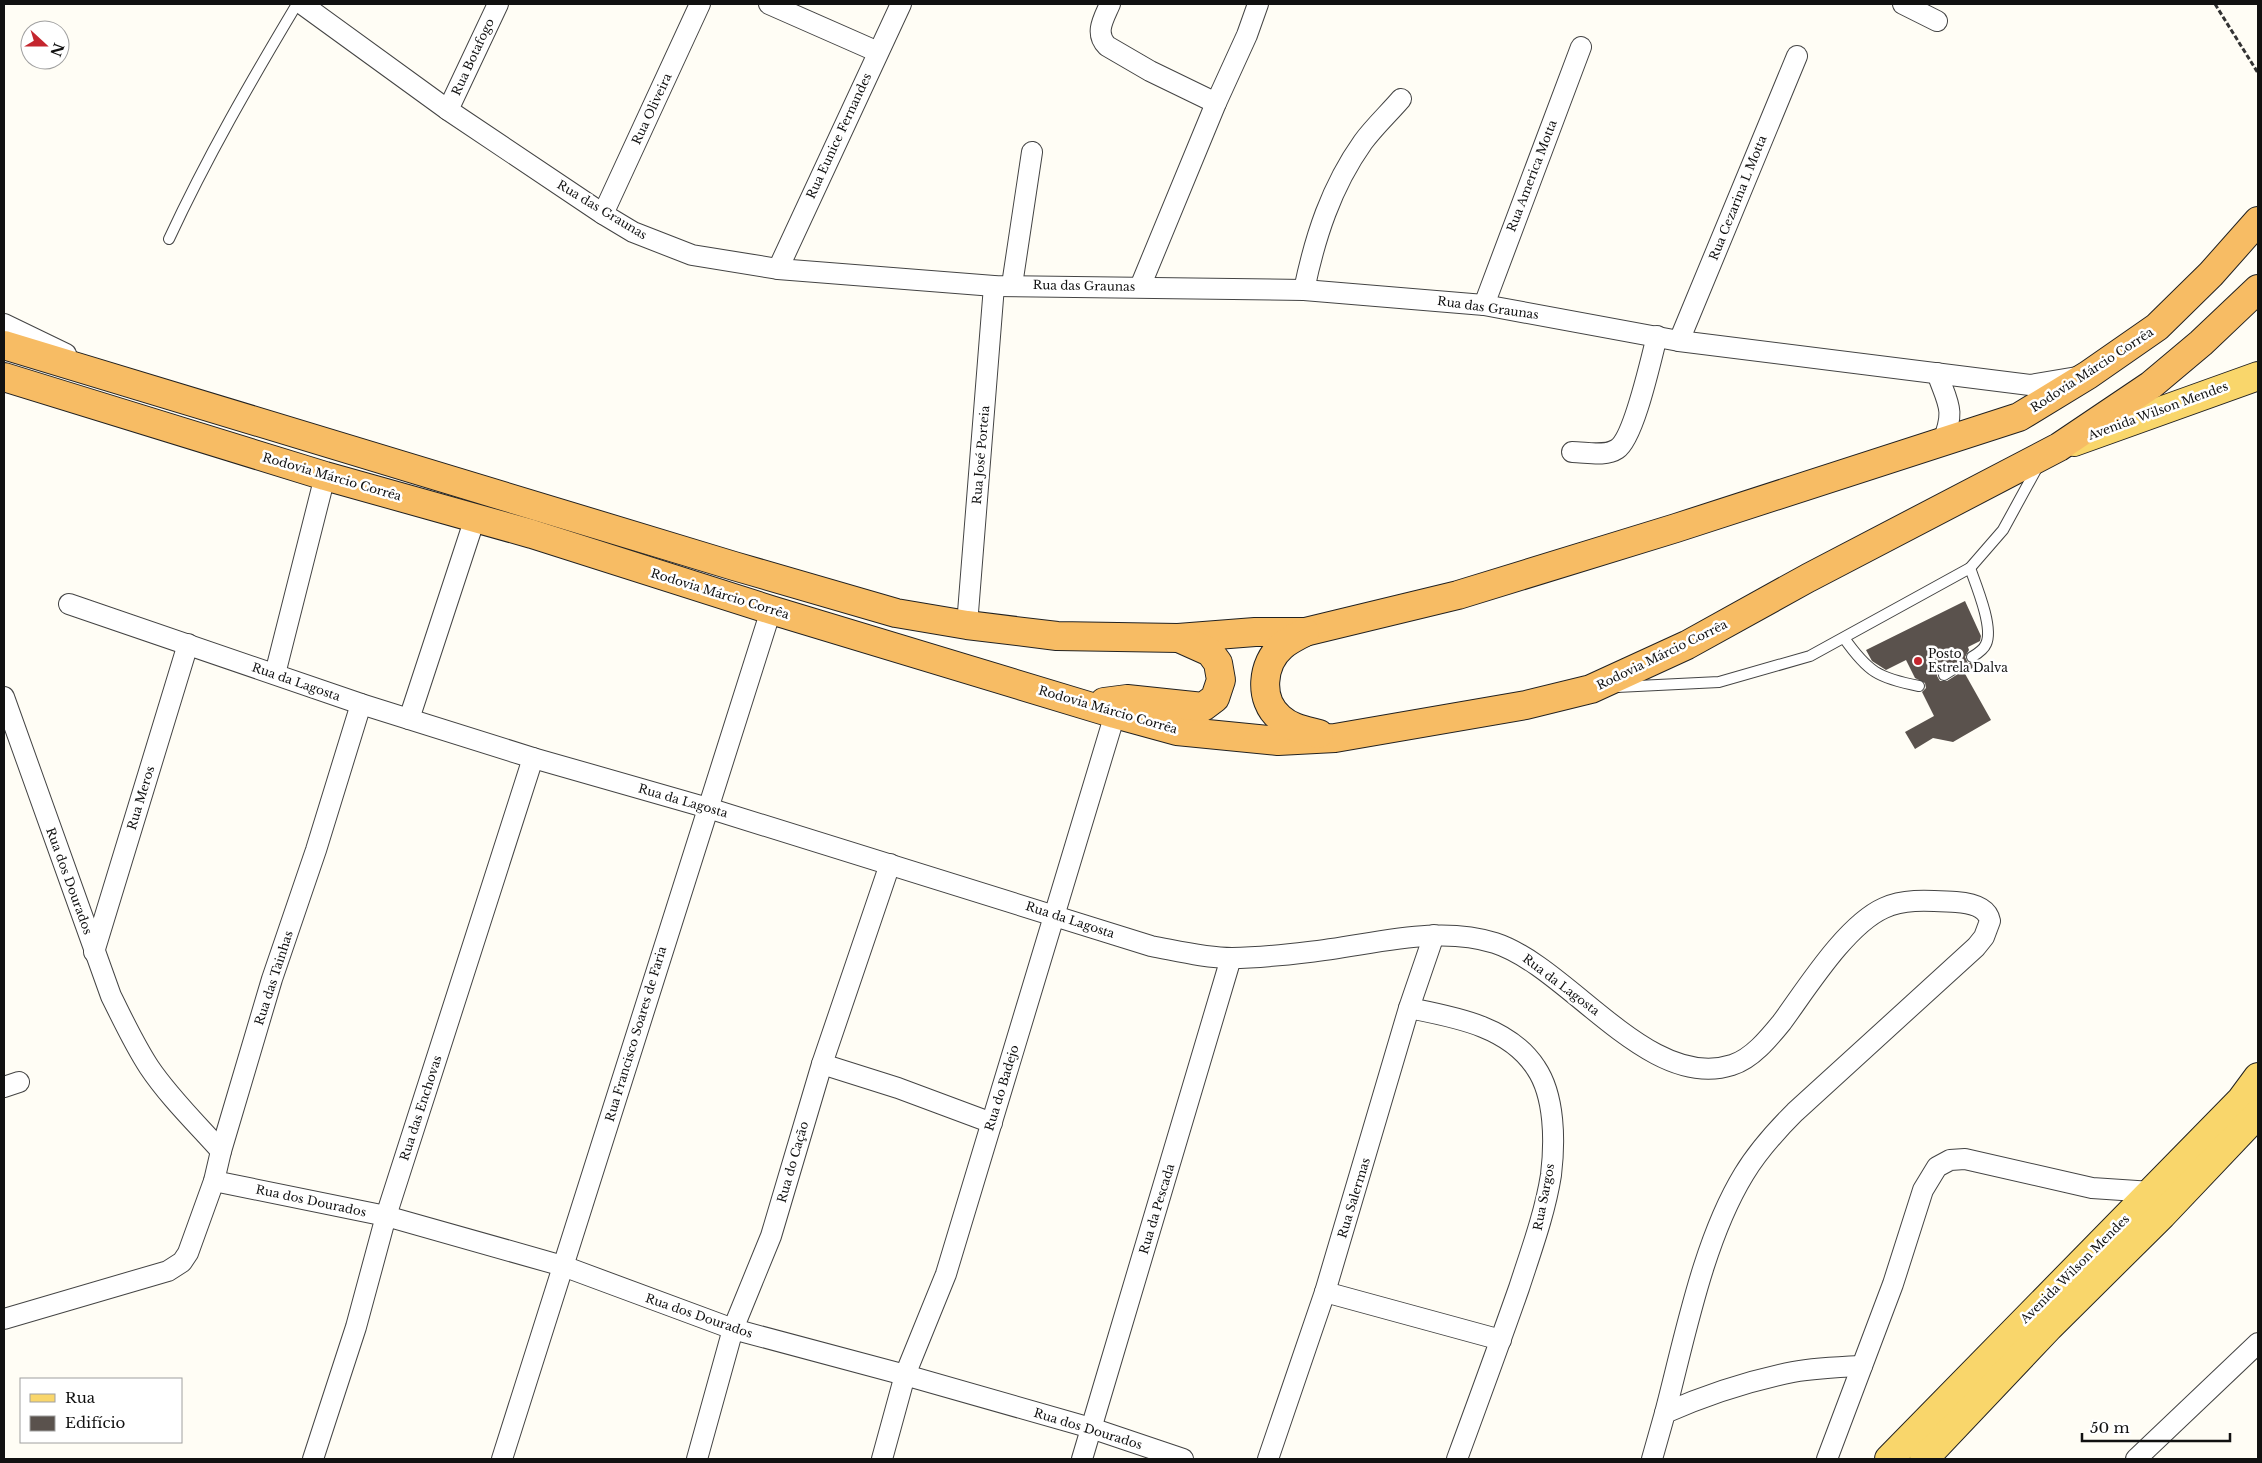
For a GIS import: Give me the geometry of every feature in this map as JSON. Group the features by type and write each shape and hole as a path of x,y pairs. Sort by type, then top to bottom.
{"highway":[{"name":"Rodovia Márcio Corrêa","path":"4,345 734,566 896,613 967,625 1057,636 1178,638 1255,632 1305,632 1458,595 2020,417 2088,376 2156,327 2211,274 2258,221"},
{"name":"Rodovia Márcio Corrêa","path":"4,377 325,476 475,518 1115,714 1186,732 1278,740 1335,738 1526,705 1591,689 1687,645 1808,578 2051,451 2151,385 2201,343 2258,289"},
{"path":"1305,632 1282,646 1270,662 1264,681 1268,700 1278,717 1294,728 1335,738"},
{"path":"1083,705 1127,700 1203,707 1215,698 1221,680 1218,663 1210,652 1178,638"}],"main road":[{"name":"Avenida Wilson Mendes","path":"2051,451 2258,376"},
{"name":"Avenida Wilson Mendes","path":"1889,1459 2242,1100 2258,1077"},
{"name":"Avenida Wilson Mendes","path":"1928,1458 2049,1327 2190,1186 2258,1114"}],"street":[{"name":"Rua das Graunas","path":"302,4 448,110 603,214 633,232 692,255 778,269 1003,285 1304,290 1484,304 1679,340 2030,385 2088,376"},
{"name":"Rua Botafogo","path":"448,110 498,4"},
{"name":"Rua Oliveira","path":"603,214 700,4"},
{"path":"768,4 878,52"},
{"name":"Rua Eunice Fernandes","path":"778,269 901,4"},
{"path":"1110,4 1101,25 1100,37 1113,51 1216,104"},
{"path":"1140,287 1216,104 1247,35 1258,4"},
{"path":"1903,4 1937,21"},
{"name":"Rua America Motta","path":"1484,304 1580,47"},
{"name":"Rua Cezarina L Motta","path":"1679,340 1797,56"},
{"path":"1304,290 1314,244 1328,206 1346,170 1364,141 1401,99"},
{"name":"Rua José Porteia","path":"967,625 1003,285 1032,152"},
{"path":"4,324 124,381"},
{"path":"1572,452 1606,454 1619,448 1624,443 1633,421 1657,336"},
{"path":"1937,373 1951,412 1942,443"},
{"path":"275,674 325,476"},
{"path":"409,719 475,518"},
{"name":"Rua da Lagosta","path":"69,604 361,704 533,758 708,808 1152,946 1192,954 1231,958 1309,952 1434,935 1475,938 1504,946 1548,972 1641,1045 1663,1057 1689,1067 1715,1070 1734,1065 1751,1054 1772,1034 1850,935 1866,919 1885,908 1922,901 1966,903 1981,908 1987,912 1990,921 1989,927 1976,947 1771,1136 1744,1173 1733,1193 1708,1255 1665,1413"},
{"name":"Rua Francisco Soares de Faria","path":"502,1459 771,610"},
{"name":"Rua Meros","path":"94,952 188,644"},
{"name":"Rua dos Dourados","path":"4,697 94,952 126,1026 150,1068 178,1104 221,1151"},
{"name":"Rua das Tainhas","path":"4,1319 168,1271 182,1262 188,1253 214,1181 221,1151 272,979 316,850 361,704"},
{"name":"Rua do Badejo","path":"882,1459 905,1375 946,1274 1115,714"},
{"name":"Rua das Enchovas","path":"313,1459 356,1327 386,1216 533,758"},
{"name":"Rua do Cação","path":"697,1459 733,1329 772,1236 822,1064 890,864"},
{"name":"Rua Salermas","path":"1268,1459 1325,1292 1409,1008 1434,935"},
{"name":"Rua da Pescada","path":"1082,1459 1231,958"},
{"name":"Rua Sargos","path":"1409,1008 1455,1017 1483,1027 1504,1038 1523,1052 1536,1067 1546,1087 1552,1119 1551,1174 1538,1231 1501,1340 1457,1459"},
{"path":"822,1064 898,1088 992,1123"},
{"path":"1827,1459 1894,1284 1923,1190 1937,1166 1943,1162 1965,1159 2092,1188 2152,1192"},
{"name":"Rua dos Dourados","path":"214,1181 386,1216 563,1266 733,1329 905,1375 1091,1428 1182,1459"},
{"path":"1325,1292 1501,1340"},
{"path":"2136,1459 2258,1342"},
{"path":"1652,1459 1665,1413 1707,1395 1749,1382 1794,1372 1862,1366"}],"lane":[{"path":"169,239 232,113 297,4"},
{"path":"1591,689 1720,682 1810,656 1970,568 2003,530 2051,451"},
{"path":"1970,568 1980,598 1988,633 1986,644 1972,657"},
{"path":"1844,638 1860,661 1871,671 1919,686"}],"path":[{"path":"2215,4 2258,73"}],"building":[{"path":"1965,601 1981,636 1980,641 1968,647 1969,650 1965,657 1968,663 1975,663 1977,666 1964,672 1991,720 1953,742 1933,738 1915,749 1905,732 1934,716 1922,692 1926,688 1925,683 1915,678 1906,660 1886,670 1872,661 1866,650","holes":["1952,663 1958,667 1958,674 1947,681 1940,681 1937,676 1938,671"]}],"place":[{"name":"Posto Estrela Dalva","path":"1918,661"}]}
